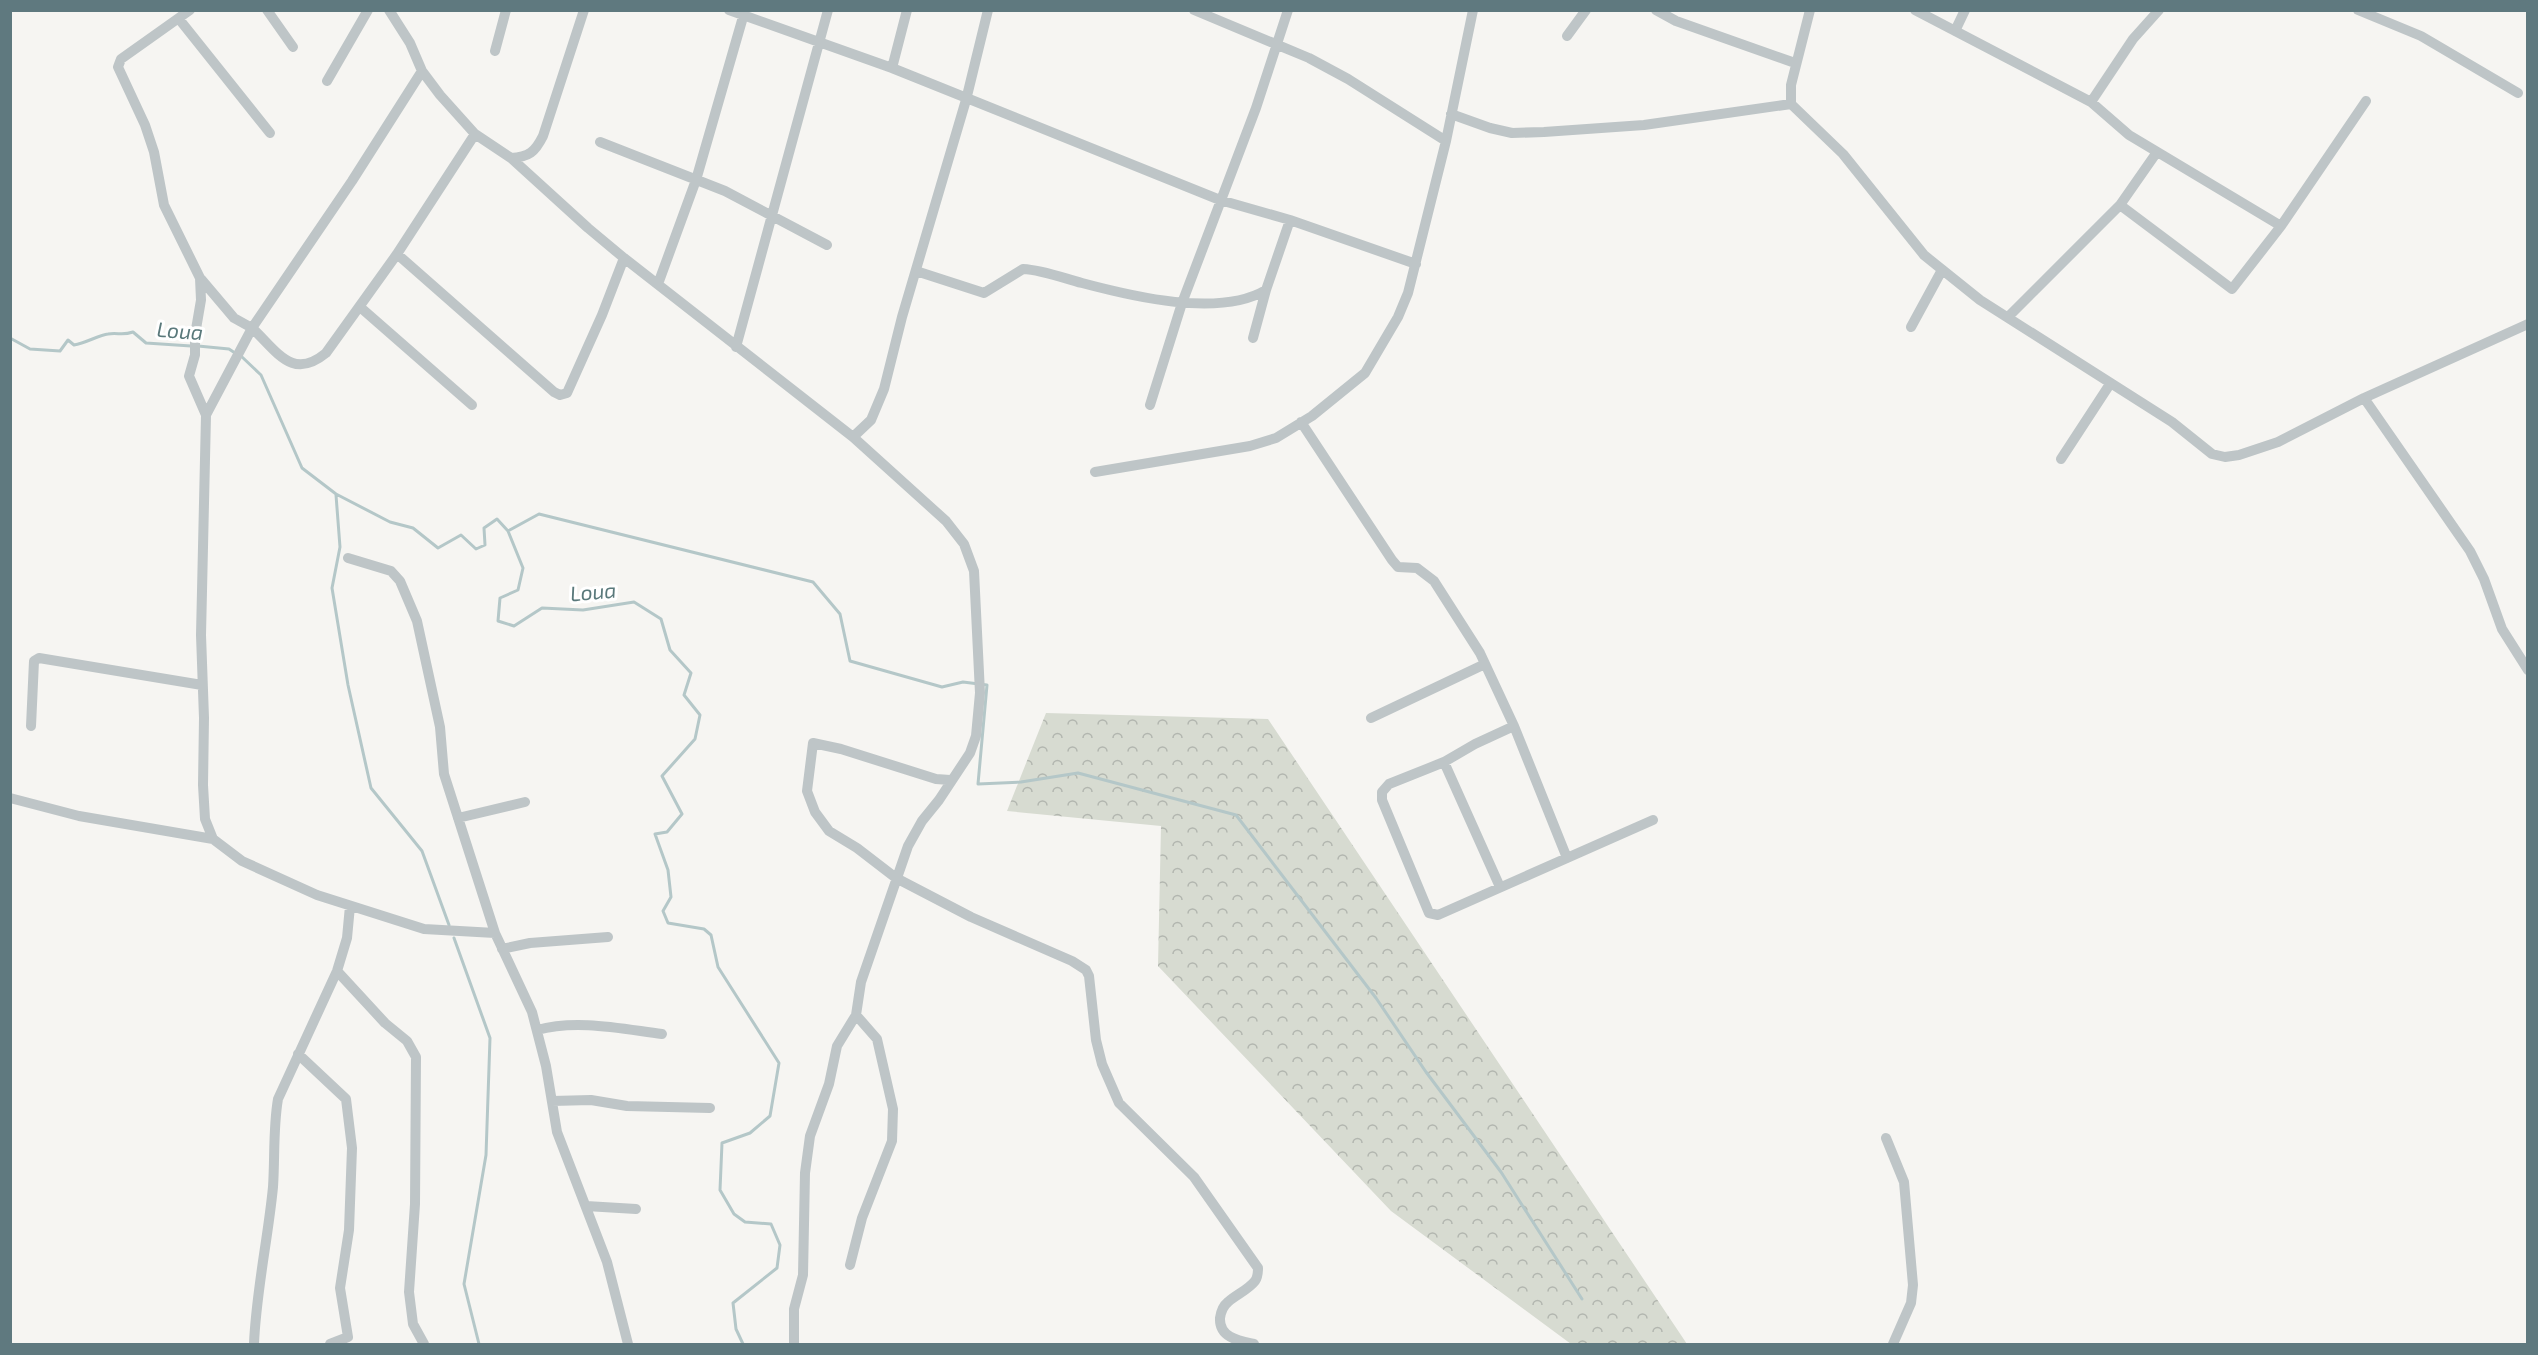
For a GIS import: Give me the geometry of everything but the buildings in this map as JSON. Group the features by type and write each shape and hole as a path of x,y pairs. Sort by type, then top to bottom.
{"street":[{"path":"190,10 121,59 118,67 145,125 154,152 164,206 200,278 234,318 252,328 291,364 303,366 314,363 326,353 397,254 475,134"},
{"path":"267,10 293,47"},
{"path":"327,81 368,10"},
{"path":"389,10 410,43 422,70 440,95 475,134 511,158 624,258 853,437 946,521 964,544 974,571 981,679 976,736 962,765 908,846 861,982 856,1015 837,1046 829,1084 810,1136 805,1173 803,1275 794,1309 794,1344"},
{"path":"495,51 506,10"},
{"path":"511,158 525,158 535,151 543,136 584,10"},
{"path":"729,10 744,13 892,68 966,100 1220,200 1290,220 1416,264"},
{"path":"736,347 828,10"},
{"path":"892,68 907,10"},
{"path":"853,437 871,420 880,402 966,100 988,10"},
{"path":"1194,10 1309,58 1348,79 1446,141"},
{"path":"1150,405 1182,303 1256,108 1288,10"},
{"path":"1095,472 1250,446 1276,438 1326,406 1365,373 1398,317 1416,264 1446,141 1473,10"},
{"path":"1567,36 1586,10"},
{"path":"1656,10 1676,21 1795,63"},
{"path":"1810,10 1795,63 1791,85 1791,104 1843,154 1917,247 1980,300 2172,422 2212,454 2225,457 2239,455 2278,442 2364,398 2528,324"},
{"path":"1915,10 2091,102 2129,135 2281,226"},
{"path":"1955,31 1965,10"},
{"path":"2091,102 2133,39 2159,10"},
{"path":"2358,10 2421,36 2518,93"},
{"path":"658,284 696,180 744,13"},
{"path":"179,19 270,133"},
{"path":"206,415 252,328 352,182 422,70"},
{"path":"2120,205 2232,289 2281,226 2366,101"},
{"path":"1451,114 1512,133 1644,125 1791,104"},
{"path":"600,142 725,191 772,218 827,245"},
{"path":"2008,317 2120,205 2157,152"},
{"path":"1252,338 1290,220"},
{"path":"397,254 560,395 567,393 602,315 624,258"},
{"path":"916,271 984,293 998,287 1018,271 1029,269 1123,294 1182,303 1242,299 1266,290"},
{"path":"1911,327 1942,270"},
{"path":"200,278 201,300 195,335 195,355 189,376 206,415 201,635 205,819 213,838 242,861 317,896 424,929 495,933"},
{"path":"360,307 472,405"},
{"path":"2061,459 2110,384"},
{"path":"2364,398 2470,551 2484,579 2502,629 2528,670"},
{"path":"1301,422 1392,560 1398,567 1417,568 1434,581 1480,653 1514,726 1567,858"},
{"path":"348,558 391,571 400,581 417,621 440,727 444,774 495,933 532,1012 557,1132 608,1262 628,1344"},
{"path":"31,726 34,661 39,658 202,685"},
{"path":"1371,718 1485,664"},
{"path":"1514,726 1475,744 1444,762 1389,784 1382,795 1427,910 1431,915 1437,915 1653,820"},
{"path":"950,780 922,776 851,752 813,743 807,791 815,812 829,831 857,848 896,878 971,917 1072,961 1086,970 1089,976 1099,1053 1119,1103 1194,1177 1258,1268 1257,1278 1253,1284 1228,1302 1220,1316 1220,1324 1228,1336 1254,1344"},
{"path":"1444,762 1500,887"},
{"path":"10,798 79,816 213,838"},
{"path":"458,818 525,801"},
{"path":"254,1344 273,1188 275,1119 278,1099 337,971 347,938 350,906"},
{"path":"502,948 530,943 608,937"},
{"path":"337,971 385,1023 407,1041 416,1057 415,1204 409,1292 413,1324 424,1344"},
{"path":"850,1265 862,1218 891,1141 892,1109 877,1040 856,1015"},
{"path":"537,1030 554,1025 579,1025 662,1034"},
{"path":"298,1054 346,1099 352,1148 349,1230 340,1288 350,1341 330,1344"},
{"path":"552,1101 591,1100 627,1106 710,1108"},
{"path":"1886,1138 1904,1182 1913,1285 1911,1303 1893,1344"},
{"path":"586,1206 636,1209"}],"green space":[{"path":"1046,713 1268,719 1687,1344 1571,1344 1391,1211 1158,966 1161,826 1007,811"}],"waterway":[{"name":"Loua","path":"10,338 30,349 60,351 68,340 74,345 104,335 133,332 146,343 191,346"},
{"name":"Loua","path":"198,346 229,349 235,353"},
{"name":"Loua","path":"241,356 261,375 302,468 336,494 390,522 413,528 438,548 461,535 476,549 485,545 484,528 497,519 508,531 523,568 518,590 500,598 498,621 514,626 542,608 583,610 634,602 661,619 670,650 691,673 684,695 700,715 695,739 662,776 682,814 667,832 655,834 668,870 671,897 663,911 668,923 704,929 711,935 718,967 779,1063 770,1116 750,1133 722,1143 720,1190 734,1214 745,1222 771,1224 780,1245 777,1268 733,1303 736,1329 743,1344"},
{"path":"336,495 340,547 332,588 348,685 371,788 422,851 449,925"},
{"path":"508,531 539,514 813,582 840,614 850,661 942,687 963,682 987,685 978,784 1021,782 1078,773 1236,815 1376,998 1426,1072 1501,1172 1582,1299"},
{"path":"454,938 490,1038 486,1155 464,1284 479,1344"}]}
